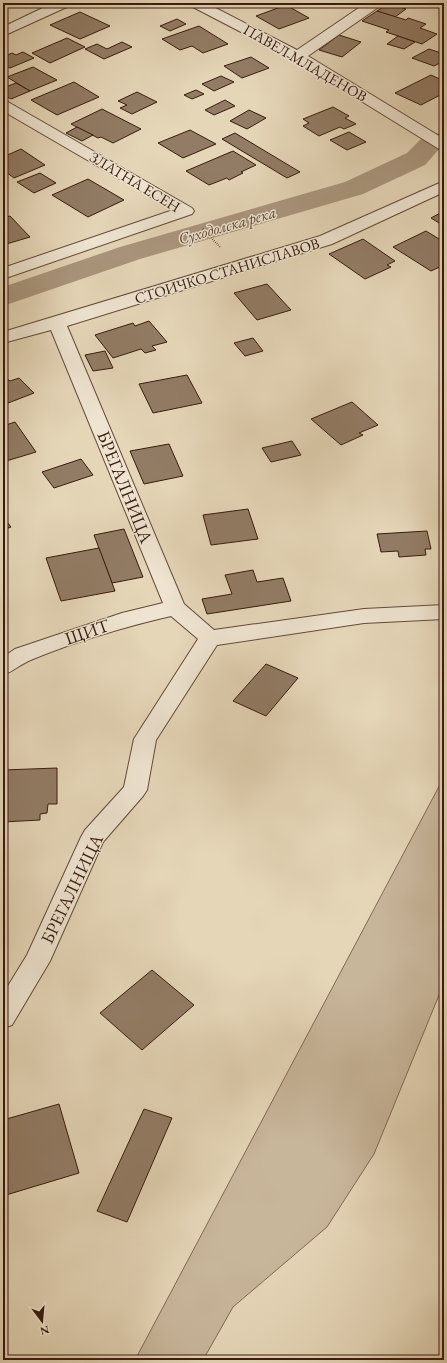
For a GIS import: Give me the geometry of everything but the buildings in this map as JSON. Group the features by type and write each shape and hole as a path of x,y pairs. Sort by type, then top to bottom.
{"street":[{"path":"3,32 64,3"},
{"name":"ПАВЕЛ МЛАДЕНОВ","path":"196,3 298,56 444,146"},
{"path":"298,56 375,3"},
{"name":"ЗЛАТНА ЕСЕН","path":"3,105 186,211 3,274"},
{"name":"СТОИЧКО СТАНИСЛАВОВ","path":"3,338 57,323 326,240 444,186"},
{"name":"БРЕГАЛНИЦА","path":"3,1017 37,961 93,837 135,790 145,739 210,638 175,608 57,323"},
{"name":"ЩИТ","path":"3,667 23,654 130,618 175,608"},
{"path":"210,638 364,616 444,612"}],"path":[{"path":"202,228 218,245"}],"shaded area":[{"path":"444,777 444,983 374,1154 327,1227 233,1307 203,1360 135,1360"}],"waterway":[{"name":"Суходолска река","path":"3,297 130,253 354,188 416,159 432,142 444,140"}]}
